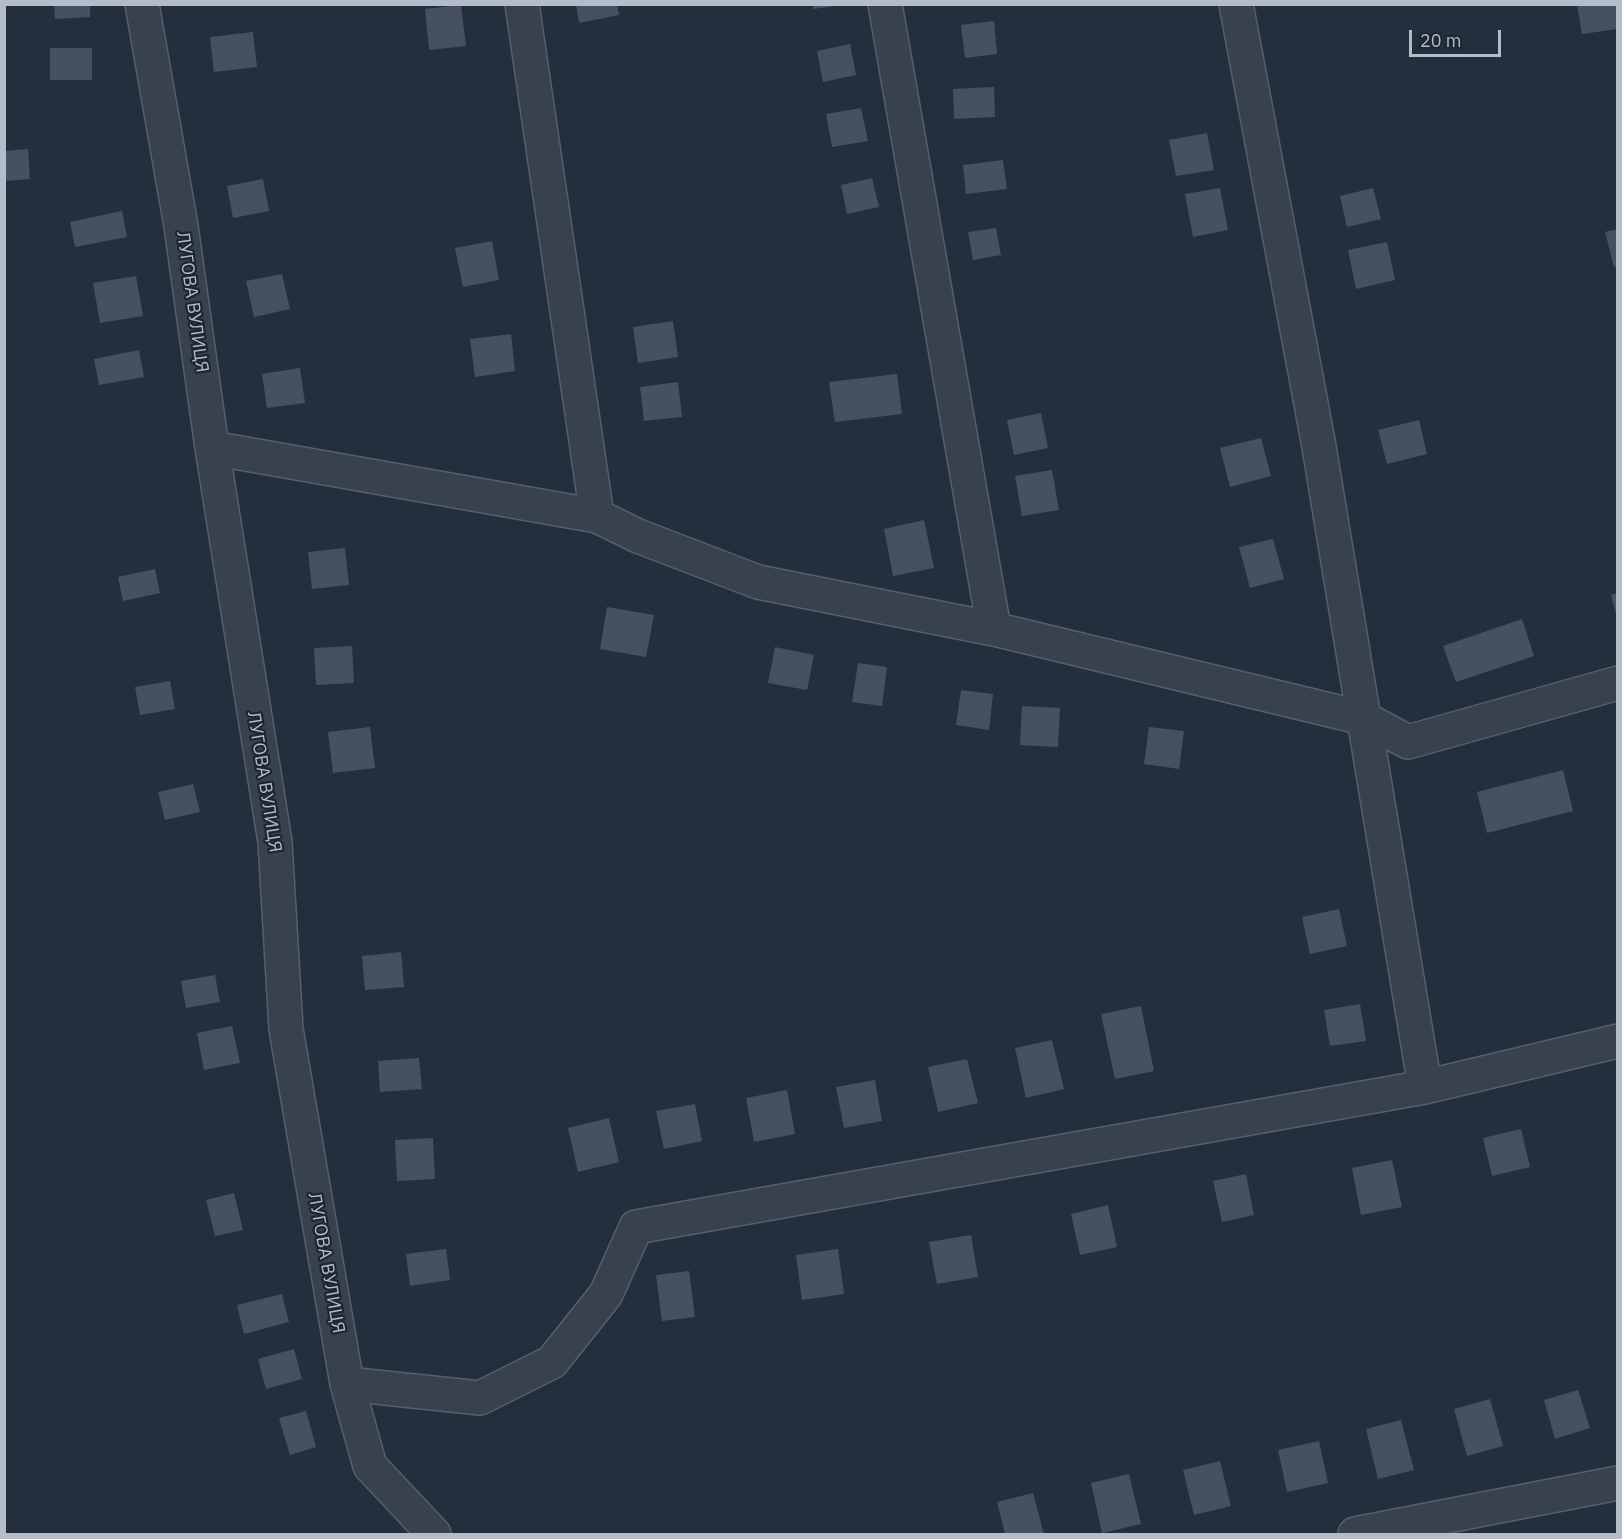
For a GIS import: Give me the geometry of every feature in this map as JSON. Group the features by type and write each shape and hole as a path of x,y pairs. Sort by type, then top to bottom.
{"street":[{"name":"ЛУГОВА ВУЛИЦЯ","path":"142,4 182,226 212,447 275,842 286,1029 347,1384 370,1466 434,1534"},
{"path":"522,4 597,516"},
{"path":"885,4 994,629"},
{"path":"1236,4 1318,441 1425,1088"},
{"path":"212,447 597,516 638,536 758,582 994,629 1363,718 1408,742 1617,683"},
{"path":"347,1384 480,1398 552,1362 606,1294 636,1227 1425,1088 1617,1041"},
{"path":"1355,1534 1617,1483"}],"building":[{"path":"54,4 90,4 90,17 55,19"},
{"path":"576,4 617,4 619,15 579,23"},
{"path":"813,4 835,4 835,6 813,9"},
{"path":"1577,4 1616,4 1618,29 1582,34"},
{"path":"461,5 466,46 429,50 425,9"},
{"path":"994,21 997,54 965,58 961,25"},
{"path":"253,32 257,67 214,72 210,37"},
{"path":"850,44 856,75 823,82 817,51"},
{"path":"50,48 92,48 92,80 50,80"},
{"path":"994,87 995,117 954,119 953,89"},
{"path":"861,108 868,141 832,147 826,114"},
{"path":"1207,133 1214,170 1176,176 1169,140"},
{"path":"28,149 30,179 4,181 4,151"},
{"path":"1003,160 1007,189 966,194 963,165"},
{"path":"872,178 879,207 847,214 841,185"},
{"path":"263,179 269,211 233,218 227,186"},
{"path":"1220,188 1228,230 1193,237 1185,194"},
{"path":"1373,188 1381,219 1347,227 1340,196"},
{"path":"122,211 127,237 75,247 70,222"},
{"path":"996,228 1001,255 973,260 968,232"},
{"path":"1618,229 1618,266 1614,267 1605,232"},
{"path":"492,241 499,280 463,287 455,248"},
{"path":"1387,242 1395,280 1356,289 1348,250"},
{"path":"282,274 290,309 254,317 246,281"},
{"path":"136,276 143,316 100,323 93,283"},
{"path":"673,321 678,357 638,363 633,327"},
{"path":"511,334 515,371 475,377 470,339"},
{"path":"139,350 144,377 99,385 94,359"},
{"path":"300,368 305,403 267,408 262,374"},
{"path":"897,374 902,414 835,422 829,382"},
{"path":"678,382 682,417 644,421 640,387"},
{"path":"1041,413 1048,448 1014,455 1007,420"},
{"path":"1419,420 1427,454 1387,464 1378,430"},
{"path":"1261,438 1271,476 1230,487 1220,448"},
{"path":"1052,470 1059,510 1022,516 1015,476"},
{"path":"924,520 934,568 893,576 884,529"},
{"path":"1273,539 1284,579 1250,588 1239,547"},
{"path":"345,548 349,585 312,589 308,552"},
{"path":"155,569 160,593 123,601 118,577"},
{"path":"1618,593 1618,617 1617,617 1611,595"},
{"path":"607,607 654,615 646,657 600,649"},
{"path":"1522,619 1534,656 1456,682 1443,646"},
{"path":"352,646 354,683 316,685 314,648"},
{"path":"775,647 814,655 807,690 768,683"},
{"path":"858,663 887,667 882,706 852,702"},
{"path":"170,681 175,709 140,715 135,687"},
{"path":"961,690 993,694 989,730 956,725"},
{"path":"1022,706 1060,708 1058,747 1020,745"},
{"path":"370,727 375,768 333,773 328,732"},
{"path":"1149,727 1184,731 1179,769 1144,764"},
{"path":"1563,770 1573,811 1487,833 1477,792"},
{"path":"193,784 200,812 165,820 158,792"},
{"path":"1339,909 1347,946 1310,954 1302,917"},
{"path":"401,952 404,987 365,990 362,956"},
{"path":"215,975 220,1002 186,1008 181,981"},
{"path":"1360,1004 1366,1041 1330,1046 1324,1010"},
{"path":"1141,1006 1154,1071 1115,1079 1101,1014"},
{"path":"232,1026 240,1063 204,1070 197,1033"},
{"path":"1052,1040 1064,1089 1026,1098 1015,1048"},
{"path":"419,1058 422,1089 380,1092 378,1061"},
{"path":"967,1059 978,1103 938,1112 928,1067"},
{"path":"875,1080 882,1121 844,1128 836,1087"},
{"path":"787,1090 795,1134 754,1142 746,1098"},
{"path":"695,1104 702,1141 664,1149 656,1111"},
{"path":"609,1118 619,1162 578,1172 568,1128"},
{"path":"1521,1129 1530,1167 1492,1176 1483,1138"},
{"path":"433,1138 435,1179 397,1181 395,1140"},
{"path":"1392,1160 1402,1207 1361,1215 1352,1168"},
{"path":"1246,1174 1254,1215 1222,1222 1213,1181"},
{"path":"234,1193 243,1230 215,1236 206,1200"},
{"path":"1108,1205 1117,1247 1080,1255 1071,1214"},
{"path":"971,1235 978,1277 937,1284 929,1242"},
{"path":"446,1249 450,1280 410,1286 406,1254"},
{"path":"838,1249 844,1294 802,1300 796,1255"},
{"path":"689,1271 695,1317 662,1321 656,1275"},
{"path":"282,1294 289,1322 244,1334 237,1305"},
{"path":"294,1349 302,1379 266,1389 258,1359"},
{"path":"1578,1390 1590,1428 1555,1439 1544,1400"},
{"path":"1490,1399 1503,1446 1467,1456 1454,1409"},
{"path":"306,1411 316,1447 290,1455 279,1418"},
{"path":"1401,1420 1414,1470 1378,1479 1366,1429"},
{"path":"1319,1441 1328,1483 1287,1492 1278,1450"},
{"path":"1220,1461 1231,1506 1194,1515 1183,1470"},
{"path":"1129,1474 1141,1524 1102,1533 1091,1483"},
{"path":"1033,1493 1044,1534 1005,1534 997,1502"}]}
